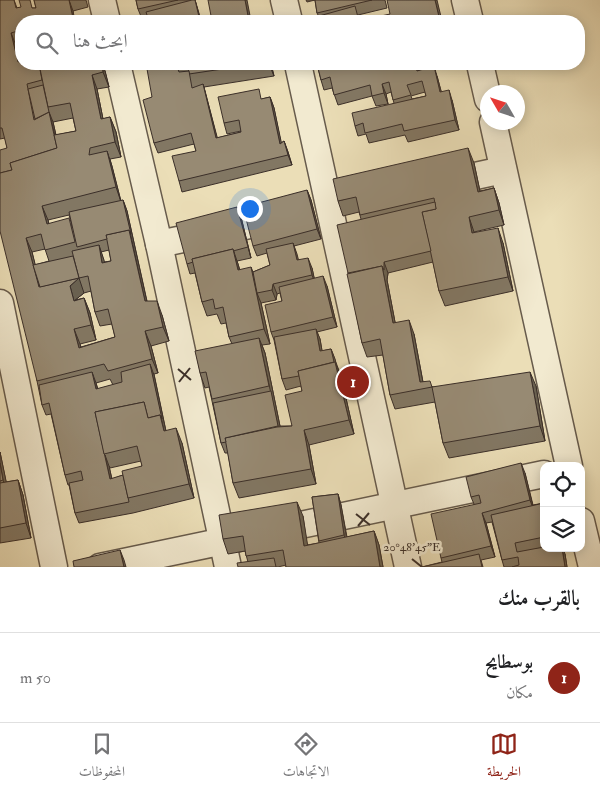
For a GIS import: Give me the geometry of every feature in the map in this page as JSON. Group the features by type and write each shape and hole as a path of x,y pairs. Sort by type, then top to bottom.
{"street":[{"path":"102,0 106,15"},
{"path":"284,0 288,15"},
{"path":"465,0 469,15"},
{"path":"118,70 159,244 228,567"},
{"path":"300,70 339,206 394,505 408,567"},
{"path":"481,70 485,85"},
{"path":"495,130 568,462"},
{"path":"416,189 503,170"},
{"path":"159,244 339,206"},
{"path":"0,303 54,567"},
{"path":"100,567 540,475"},
{"path":"585,538 592,567"}],"building":[{"path":"0,0 14,0 16,8 21,7 19,0 30,0 32,8 36,8 34,0 69,0 72,15 15,15 15,32 11,33 15,50 15,70 40,70 42,80 27,84 34,120 49,112 57,148 10,163 12,170 0,173 0,150 7,148 2,128 0,128"},
{"path":"136,0 178,0 138,9"},
{"path":"195,0 199,15 147,15 146,12"},
{"path":"208,0 245,0 248,15 211,15"},
{"path":"315,0 372,0 317,13"},
{"path":"387,0 435,0 439,15 386,15 390,14"},
{"path":"355,6 357,15 323,15"},
{"path":"40,70 103,70 103,72 92,75 101,119 110,117 115,142 90,148 89,155 107,151 116,187 42,206 47,224 69,218 75,242 45,250 41,234 26,238 39,287 79,278 72,251 99,245 102,263 111,261 106,235 129,230 145,301 157,301 163,327 145,331 152,359 108,371 104,364 37,381 0,231 0,173 12,170 10,163 57,148 54,135 76,131 70,103 48,107","holes":["88,276 95,312 108,309 115,337 79,348 74,329 91,325 84,298 74,301 70,286 79,278"]},
{"path":"147,70 189,71 192,88 203,84 216,138 241,132 239,120 224,123 218,97 259,89 261,99 270,97 280,144 284,141 288,155 179,181 172,156 196,151 191,133 154,143 143,100 152,97"},
{"path":"188,70 216,70 189,74"},
{"path":"318,70 435,70 440,92 449,90 455,120 404,131 402,124 365,133 363,123 355,126 352,113 426,96 422,81 407,85 411,95 393,100 389,82 382,84 384,93 372,96 370,85 334,95 330,77 321,80"},
{"path":"43,85 49,112 35,119 28,89"},
{"path":"468,148 478,192 494,188 499,210 469,217 472,233 498,228 508,277 439,291 422,212 436,209 434,198 360,215 356,197 338,201 333,179"},
{"path":"307,190 317,229 253,246 243,207"},
{"path":"123,200 131,234 129,230 106,235 107,239 77,247 69,212"},
{"path":"435,202 436,209 422,212 431,251 384,262 384,270 382,266 348,273 337,225"},
{"path":"237,207 248,247 192,259 193,262 187,264 176,223"},
{"path":"293,243 297,260 308,258 312,275 273,284 272,290 257,293 253,272 270,265 266,249"},
{"path":"233,249 238,270 251,267 264,329 229,337 223,307 215,309 213,299 202,302 192,259"},
{"path":"73,256 79,278 40,287 33,265"},
{"path":"382,266 393,323 409,320 420,382 430,381 432,387 390,395 380,339 362,343 347,274"},
{"path":"323,276 333,317 271,332 265,305 282,301 279,287"},
{"path":"316,329 320,351 331,349 334,362 298,371 299,376 282,379 274,337"},
{"path":"259,338 269,386 212,399 206,372 200,373 195,351"},
{"path":"335,362 349,420 304,430 311,469 233,483 225,438 277,427 292,426 285,395 302,391 298,371"},
{"path":"150,364 162,419 160,415 148,418 144,402 95,412 110,479 123,475 129,502 75,513 69,483 83,480 81,471 65,475 49,403 42,405 39,385 92,372 96,389 122,382 121,372"},
{"path":"530,372 540,426 443,443 432,387"},
{"path":"271,391 278,426 225,438 226,442 221,443 213,403"},
{"path":"144,402 148,418 160,415 164,431 176,428 189,484 128,498 122,471 142,466 137,446 104,454 95,412"},
{"path":"0,463 3,480 0,481"},
{"path":"521,463 530,500 482,513 491,546 441,558 431,514 481,503 479,495 471,497 466,477"},
{"path":"18,480 26,523 0,528 0,483"},
{"path":"338,494 344,535 319,541 312,497"},
{"path":"297,502 304,546 374,531 380,567 286,567 283,550 246,556 243,536 223,539 219,515"},
{"path":"540,504 540,538 515,543 517,552 540,548 540,552 563,552 565,567 512,567 519,565 518,557 502,560 491,515"},
{"path":"120,550 124,567 74,567 73,561"},
{"path":"479,554 482,567 422,567"},
{"path":"274,558 276,567 238,567 237,563"}],"place":[{"name":"بوسطايح","path":"353,382"}]}
